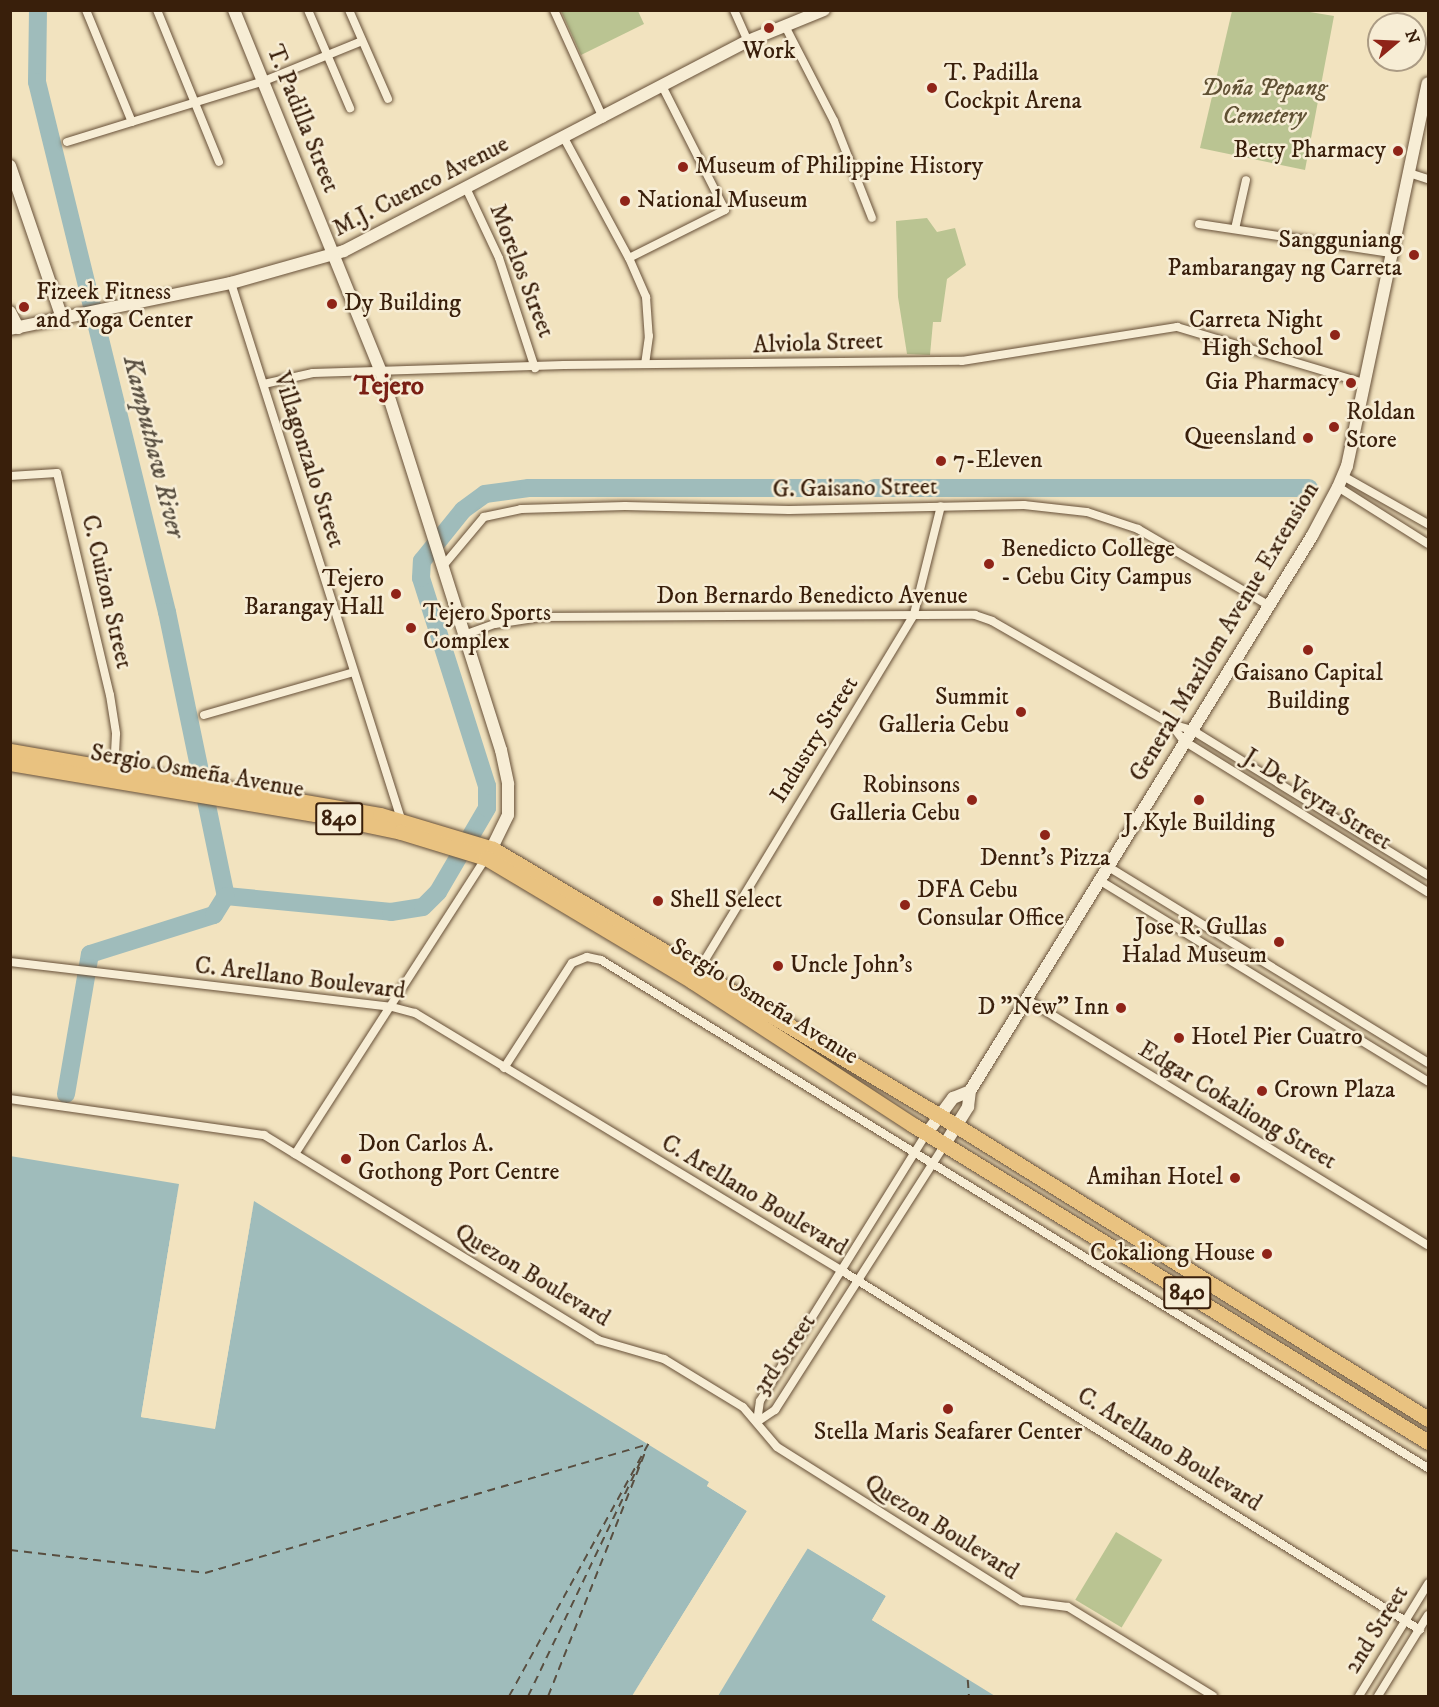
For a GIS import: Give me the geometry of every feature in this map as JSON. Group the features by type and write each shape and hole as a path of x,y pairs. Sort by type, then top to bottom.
{"highway":[{"name":"Sergio Osmeña Avenue","path":"10,751 114,768 194,787"},
{"name":"Sergio Osmeña Avenue","path":"10,764 194,787 401,819 482,851 695,976 957,1125 1428,1419"},
{"name":"Sergio Osmeña Avenue","path":"221,791 400,832 458,842"},
{"name":"Sergio Osmeña Avenue","path":"695,976 927,1133 1428,1442"}],"main road":[{"name":"T. Padilla Street","path":"234,10 381,372 439,553 508,784 508,815 482,851"},
{"name":"M.J. Cuenco Avenue","path":"14,328 231,283 334,254 467,190 748,41 824,10"},
{"name":"General Maxilom Avenue Extension","path":"945,1144 968,1107 970,1091 1341,482 1428,82"},
{"path":"10,166 62,318"},
{"path":"10,312 14,328"},
{"name":"General Maxilom Avenue Extension","path":"927,1133 953,1098 970,1091"}],"street":[{"path":"86,10 132,122"},
{"path":"157,10 219,162"},
{"path":"308,10 350,108"},
{"path":"349,10 388,99"},
{"path":"554,10 603,118"},
{"path":"734,10 748,41"},
{"path":"785,26 834,121 872,218"},
{"path":"68,142 264,81 328,57 362,41"},
{"path":"629,258 725,210 662,86"},
{"path":"564,138 629,258 649,312 645,364"},
{"path":"1409,173 1428,179"},
{"path":"1235,229 1246,180"},
{"name":"Morelos Street","path":"467,190 499,258 535,368"},
{"path":"1199,224 1391,253"},
{"name":"Villagonzalo Street","path":"231,283 401,819"},
{"name":"Alviola Street","path":"264,384 304,374 645,364 962,361 1177,327 1364,383"},
{"name":"C. Cuizon Street","path":"10,476 57,473 110,695 116,734 114,768"},
{"path":"1341,482 1428,524"},
{"path":"1341,482 1428,544"},
{"name":"G. Gaisano Street","path":"443,566 484,518 521,509 789,510 1024,505 1087,512 1138,529 1268,605"},
{"name":"Industry Street","path":"695,976 914,614 941,506"},
{"name":"Don Bernardo Benedicto Avenue","path":"464,635 495,624 540,617 968,614 992,621 1171,724 1192,729"},
{"path":"204,715 354,672"},
{"name":"Don Bernardo Benedicto Avenue","path":"1171,724 1184,741"},
{"name":"J. De Veyra Street","path":"1192,729 1426,874"},
{"name":"J. De Veyra Street","path":"1184,741 1428,892"},
{"path":"295,1154 392,1006 482,851"},
{"path":"1107,866 1428,1062 1418,1076"},
{"path":"1415,884 1426,874"},
{"path":"1099,880 1428,1082"},
{"path":"504,1068 572,963 593,957 723,1032 931,1165 1428,1468"},
{"name":"C. Arellano Boulevard","path":"10,962 392,1006 415,1013 844,1272 1420,1630"},
{"path":"1295,1000 1303,985"},
{"name":"Edgar Cokaliong Street","path":"1026,999 1428,1245"},
{"name":"Quezon Boulevard","path":"10,1100 256,1134 295,1154 598,1340 664,1359 743,1407 777,1447 1022,1602 1068,1607 1213,1696"},
{"name":"3rd Street","path":"757,1422 760,1401 844,1272 927,1133"},
{"name":"3rd Street","path":"757,1422 775,1410 945,1144"},
{"name":"2nd Street","path":"1359,1696 1428,1584"},
{"name":"2nd Street","path":"1378,1696 1428,1615"}],"green space":[{"path":"561,11 638,11 644,24 581,55"},
{"name":"Doña Pepang Cemetery","path":"1232,11 1304,11 1334,16 1305,170 1200,148"},
{"path":"927,218 937,232 955,228 966,265 947,279 941,322 933,322 930,355 907,354 898,297 896,221"},
{"path":"1116,1532 1162,1560 1122,1628 1075,1600"}],"water":[{"path":"10,1156 179,1184 141,1417 215,1428 254,1201 709,1482 707,1486 747,1511 632,1696 11,1696"},
{"path":"807,1548 886,1596 872,1620 995,1696 718,1696"}],"pier":[{"path":"179,1184 144,1415 212,1425 254,1201 215,1429 141,1417"},
{"path":"711,1479 711,1485 750,1512 632,1696 747,1511 707,1486"},
{"path":"807,1545 889,1594 876,1619 998,1696 872,1620 886,1596 808,1548 715,1696"}],"waterway":[{"name":"Kamputhaw River","path":"38,10 37,82 167,612 226,896"},
{"path":"226,896 391,912 423,907 438,892 487,808 487,786 421,578 422,561 463,510 485,494 529,488 858,488"},
{"path":"874,488 1309,488"},
{"path":"66,1094 90,954 214,915 226,896"}],"ferry route":[{"path":"10,1550 205,1573 648,1444"},
{"path":"509,1696 648,1444"},
{"path":"548,1696 645,1452"},
{"path":"528,1696 642,1458"},
{"path":"968,1680 969,1696"}],"place":[{"name":"Work","path":"769,28"},
{"name":"T. Padilla Cockpit Arena","path":"932,88"},
{"name":"Betty Pharmacy","path":"1398,151"},
{"name":"Museum of Philippine History","path":"683,167"},
{"name":"National Museum","path":"625,201"},
{"name":"Sangguniang Pambarangay ng Carreta","path":"1414,255"},
{"name":"Dy Building","path":"332,304"},
{"name":"Fizeek Fitness and Yoga Center","path":"24,307"},
{"name":"Carreta Night High School","path":"1335,335"},
{"name":"Gia Pharmacy","path":"1351,383"},
{"name":"Roldan Store","path":"1334,427"},
{"name":"Queensland","path":"1308,438"},
{"name":"7-Eleven","path":"941,461"},
{"name":"Benedicto College - Cebu City Campus","path":"989,564"},
{"name":"Tejero Barangay Hall","path":"396,594"},
{"name":"Tejero Sports Complex","path":"411,628"},
{"name":"Gaisano Capital Building","path":"1308,650"},
{"name":"Summit Galleria Cebu","path":"1021,712"},
{"name":"Robinsons Galleria Cebu","path":"972,800"},
{"name":"J. Kyle Building","path":"1199,800"},
{"name":"Dennt's Pizza","path":"1045,835"},
{"name":"Shell Select","path":"658,901"},
{"name":"DFA Cebu Consular Office","path":"905,905"},
{"name":"Jose R. Gullas Halad Museum","path":"1279,942"},
{"name":"Uncle John's","path":"778,966"},
{"name":"D \"New\" Inn","path":"1121,1008"},
{"name":"Hotel Pier Cuatro","path":"1179,1038"},
{"name":"Crown Plaza","path":"1262,1091"},
{"name":"Don Carlos A. Gothong Port Centre","path":"346,1159"},
{"name":"Amihan Hotel","path":"1235,1178"},
{"name":"Cokaliong House","path":"1267,1254"},
{"name":"Stella Maris Seafarer Center","path":"948,1409"}],"district":[{"name":"Tejero","path":"389,387"}]}
